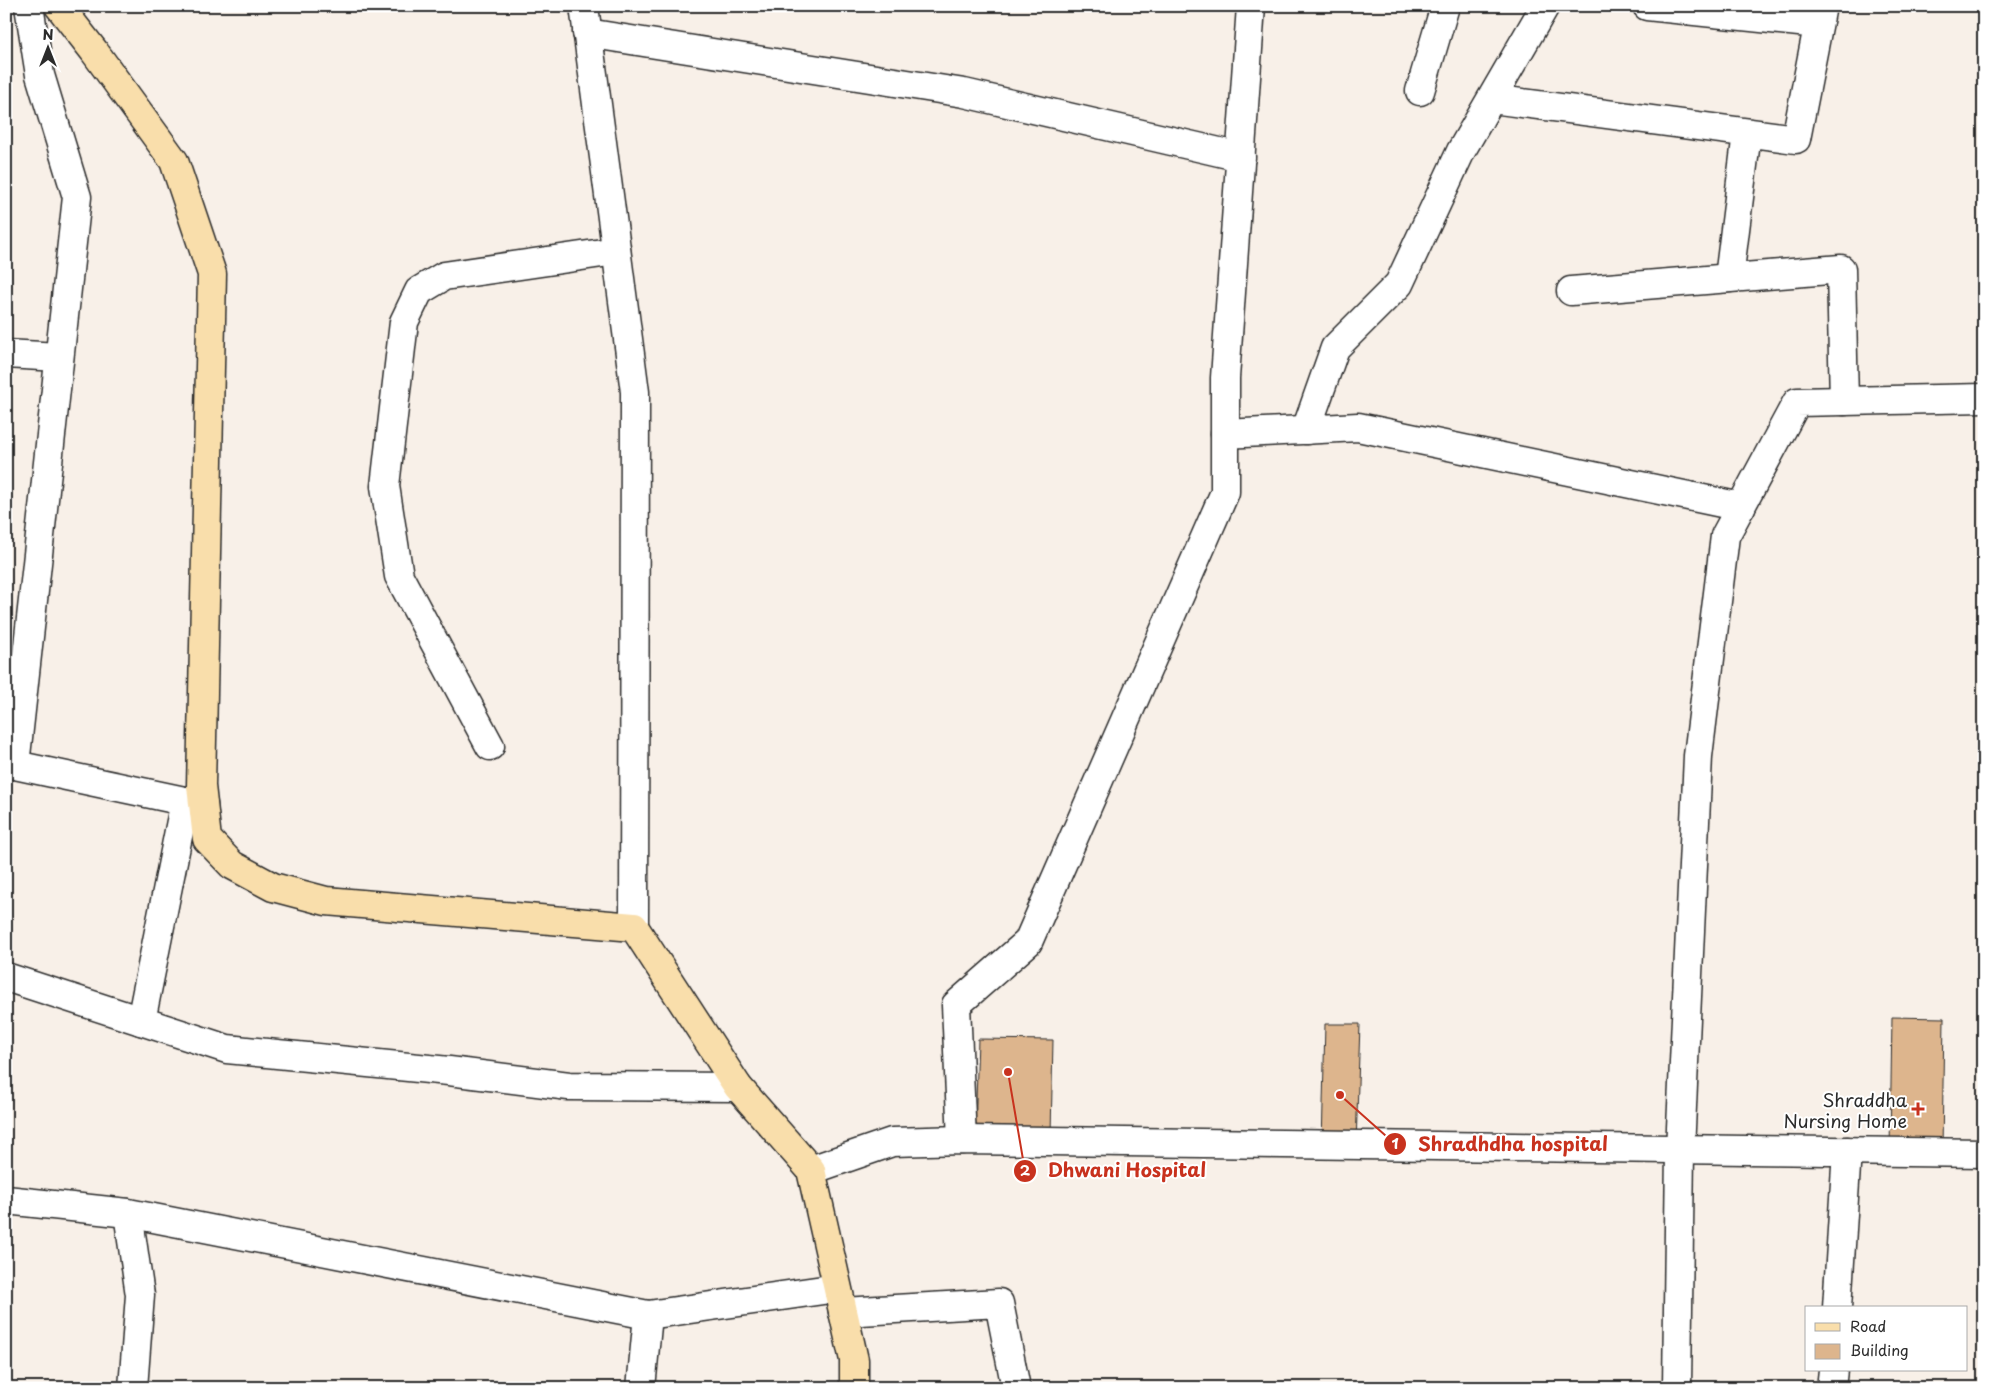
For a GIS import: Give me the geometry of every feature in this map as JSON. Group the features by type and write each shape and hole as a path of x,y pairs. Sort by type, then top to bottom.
{"main road":[{"path":"59,6 174,161 212,274 201,786 194,803 207,839 232,865 273,887 326,901 634,927 738,1087 811,1170 854,1360 854,1388"}],"street":[{"path":"29,6 40,75 77,197 15,765 194,803 141,1021"},
{"path":"584,6 634,392 634,927"},
{"path":"962,1140 956,1005 1028,942 1225,492 1225,378 1251,6"},
{"path":"1420,92 1445,6"},
{"path":"1306,430 1335,348 1398,284 1461,151 1545,6"},
{"path":"1492,99 1796,139 1820,15 1647,6"},
{"path":"587,33 964,93 1241,157"},
{"path":"1729,278 1747,133"},
{"path":"490,746 399,576 385,486 404,322 419,291 444,276 616,251"},
{"path":"1571,291 1841,269 1844,401"},
{"path":"6,354 59,357"},
{"path":"1677,1388 1680,1150 1698,756 1725,536 1796,402 1984,398"},
{"path":"1225,434 1358,427 1740,507"},
{"path":"6,977 227,1049 449,1071 569,1086 738,1087"},
{"path":"811,1170 892,1142 962,1140 1984,1153"},
{"path":"1837,1306 1847,1151"},
{"path":"6,1200 128,1213 648,1316 840,1300 1000,1303 1016,1388"},
{"path":"128,1213 140,1295 133,1388"},
{"path":"641,1388 648,1316"},
{"path":"1832,1388 1833,1372"}],"building":[{"path":"1892,1017 1944,1018 1942,1150 1890,1149"},
{"path":"1325,1024 1360,1024 1356,1145 1322,1144"},
{"path":"978,1039 1053,1040 1051,1134 975,1132"}],"place":[{"name":"Dhwani Hospital","path":"1008,1072"},
{"name":"Shradhdha hospital","path":"1340,1095"},
{"name":"Shraddha Nursing Home","path":"1918,1109"}]}
